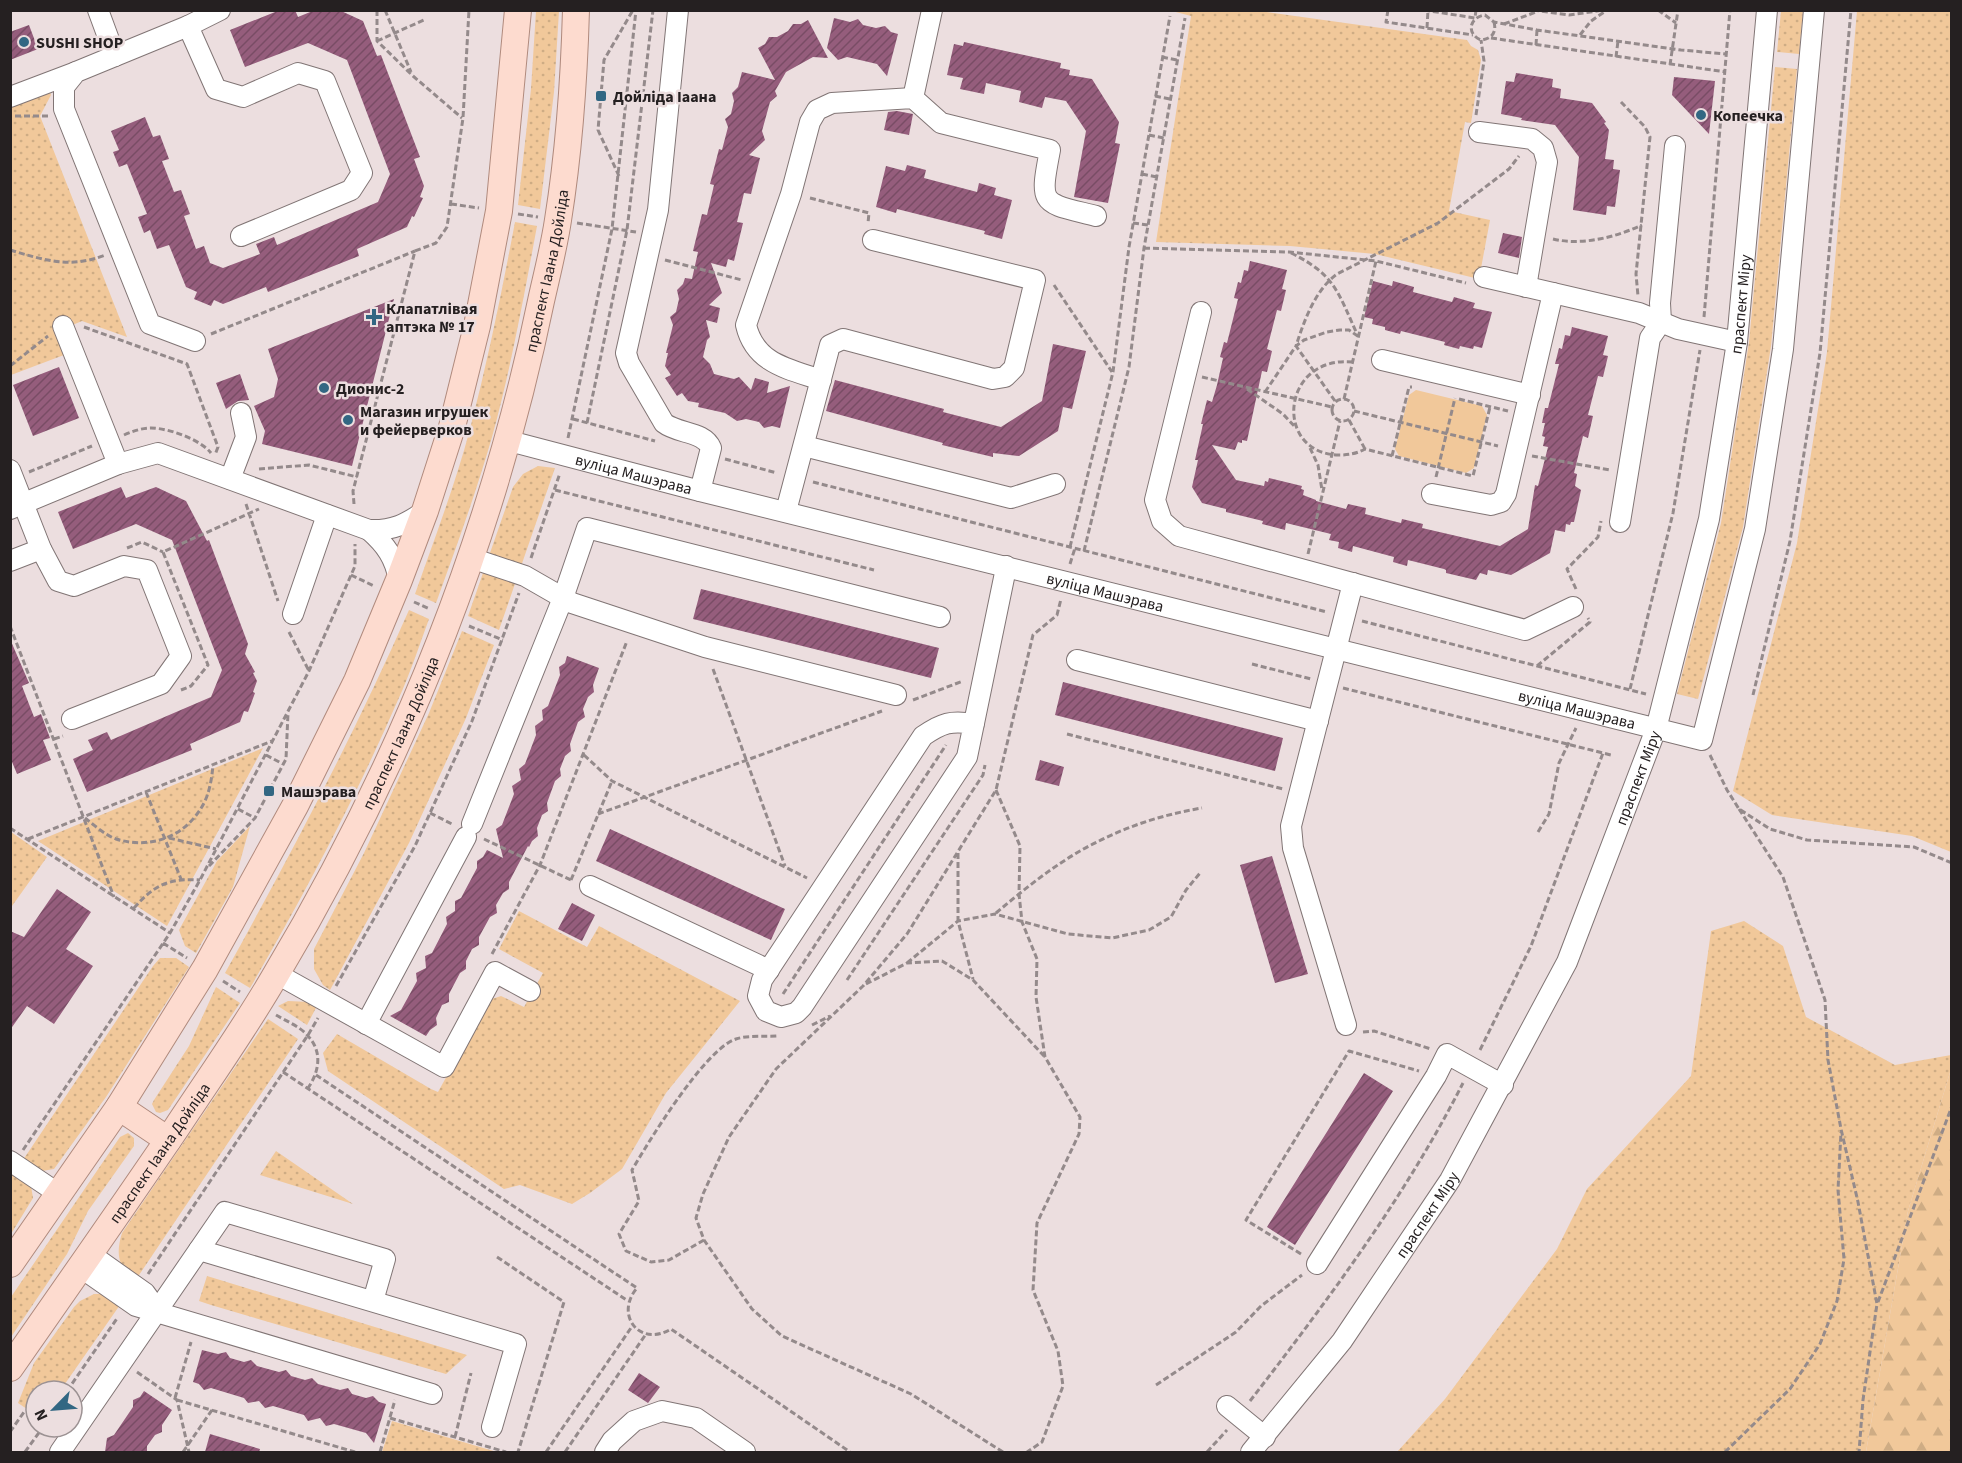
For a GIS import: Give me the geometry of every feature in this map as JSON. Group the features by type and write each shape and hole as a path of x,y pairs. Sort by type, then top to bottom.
{"main road":[{"path":"10,1264 119,1107 205,969 305,785 357,681 397,587 425,511 455,416 477,326 499,212 518,10"},
{"name":"праспект Іаана Дойліда","path":"10,1368 168,1140 277,974 349,845 414,706 471,558 508,441 534,338 558,220 573,93 576,10"},
{"path":"119,1107 168,1140"}],"street":[{"path":"98,10 115,56"},
{"path":"10,97 188,26 220,10"},
{"path":"678,10 658,210 626,353 629,363 664,423 672,429 702,437 708,441 711,448 700,491"},
{"path":"913,98 932,10"},
{"name":"праспект Міру","path":"1251,1452 1348,1331 1450,1180 1567,962 1656,729 1709,519 1737,342 1767,10"},
{"path":"1702,740 1755,529 1780,371 1814,10"},
{"path":"188,26 216,89 243,97 298,73 325,81 362,173 351,190 241,237"},
{"path":"76,72 64,87 64,109 150,324 195,341"},
{"path":"821,380 772,363 764,357 748,333 746,325 791,194 810,122 817,111 832,103 913,98 941,123 1050,150 1043,187 1047,200 1057,206 1096,216"},
{"path":"1477,128 1532,139 1543,148 1547,162 1526,287"},
{"path":"1611,518 1650,338 1661,322 1660,303 1675,146"},
{"path":"786,511 830,345 843,339 993,379 1005,377 1014,368 1035,280 873,240"},
{"path":"1480,281 1526,287 1639,313 1677,329 1737,342"},
{"path":"1432,494 1491,506 1501,502 1506,494 1553,293"},
{"path":"1201,312 1155,500 1162,522 1179,536 1524,630 1578,603"},
{"path":"63,326 118,464"},
{"path":"1382,360 1530,394"},
{"path":"234,481 246,437 241,413"},
{"name":"вуліца Машэрава","path":"508,441 700,491 1702,740"},
{"path":"804,446 1011,498 1055,484"},
{"path":"17,506 118,464 158,453 369,530 384,531 397,528 425,511"},
{"path":"10,470 17,506 58,581 74,586 124,566 147,570 181,656 160,684 72,719"},
{"path":"286,613 327,515"},
{"path":"366,1024 469,831 563,598 587,528 940,617"},
{"path":"369,530 390,551 396,564 397,587"},
{"path":"10,561 41,549"},
{"path":"471,558 525,576 572,603 634,624 705,647 901,699"},
{"path":"966,723 939,725 923,736 759,988 758,996 761,1004 772,1015 781,1017 796,1013 967,757 966,723 984,674 1006,566"},
{"path":"1346,1025 1293,849 1291,826 1353,583"},
{"path":"1077,660 1318,721"},
{"path":"580,883 769,970"},
{"path":"277,974 444,1066 495,972 530,991"},
{"path":"1317,1264 1436,1076 1447,1054 1503,1085"},
{"path":"10,1161 59,1194"},
{"path":"60,1452 225,1212 385,1259 373,1301"},
{"path":"199,1250 516,1344 492,1427"},
{"path":"85,1261 134,1294 145,1293 158,1311 432,1394"},
{"path":"1227,1406 1265,1437"},
{"path":"605,1452 612,1441 634,1421 662,1412 696,1418 745,1452"}],"path":[{"path":"377,10 377,41 412,75 463,118"},
{"path":"385,10 412,75"},
{"path":"619,176 598,130 604,60 635,10"},
{"path":"76,1379 308,1035 414,846 472,721 555,490 573,419 612,229 635,10"},
{"path":"587,423 627,230 653,10"},
{"path":"1388,10 1386,22 1473,35 1481,40 1491,38 1726,72"},
{"path":"1473,35 1470,29 1476,10"},
{"path":"1504,24 1534,11 1569,15 1605,10"},
{"path":"1579,36 1605,10"},
{"path":"1658,10 1676,24"},
{"path":"1670,64 1678,10"},
{"path":"1753,695 1790,541 1820,353 1851,10"},
{"path":"1426,28 1427,11 1475,18 1485,15 1494,22 1538,30 1726,54"},
{"path":"1070,547 1113,372 1133,223 1170,16"},
{"path":"1084,551 1129,367 1144,248 1185,18"},
{"path":"377,41 426,19"},
{"path":"1491,38 1494,33 1494,22"},
{"path":"1536,45 1538,30"},
{"path":"1477,128 1484,61 1481,40"},
{"path":"1616,57 1618,41"},
{"path":"1162,57 1177,60"},
{"path":"1155,96 1170,99"},
{"path":"1621,102 1645,127 1650,137 1636,274 1639,313"},
{"path":"10,116 67,116"},
{"path":"1149,135 1164,138"},
{"path":"1264,392 1296,346 1308,314 1330,279 1438,223 1509,169 1532,139"},
{"path":"1142,174 1157,177"},
{"path":"1133,223 1148,225"},
{"path":"1547,235 1562,241 1596,240 1627,232 1642,225"},
{"path":"1144,248 1289,252 1376,261 1480,281"},
{"path":"10,250 48,261 69,262 96,258 120,249"},
{"path":"195,341 415,251"},
{"path":"1289,252 1310,262 1330,279 1359,337"},
{"path":"648,256 749,282"},
{"path":"1344,399 1376,261"},
{"path":"10,366 63,326 83,326 187,364 218,447 215,457"},
{"path":"1296,346 1315,335 1340,330 1349,330 1359,337"},
{"path":"1296,346 1335,401"},
{"path":"1297,429 1294,415 1295,398 1299,387 1314,371 1330,362 1353,362"},
{"path":"1201,377 1332,407"},
{"path":"1243,387 1283,414 1297,429 1318,465 1323,492"},
{"path":"1392,456 1409,387 1420,390"},
{"path":"1432,494 1455,398 1516,413"},
{"path":"1335,401 1344,399 1352,403 1354,411 1349,420"},
{"path":"1335,401 1332,407 1334,417 1340,421 1349,420"},
{"path":"1309,446 1319,452 1332,455 1352,455 1365,449 1473,476 1490,407"},
{"path":"1354,411 1517,452 1610,470 1612,459"},
{"path":"573,419 665,443"},
{"path":"1349,420 1365,449"},
{"path":"1304,570 1340,421"},
{"path":"709,455 1630,689"},
{"path":"234,481 286,613 289,634 309,671"},
{"path":"555,490 874,570"},
{"path":"1537,666 1590,622 1578,603 1567,568 1598,537 1611,518"},
{"path":"122,550 142,542 163,552"},
{"path":"351,575 397,587 449,617 503,640"},
{"path":"1002,1452 911,1394 782,1336 752,1309 704,1240 696,1218 703,1194 729,1137 776,1069 863,986 907,934 996,790 1033,635 1057,615"},
{"path":"491,956 540,866 634,624"},
{"path":"10,626 114,897"},
{"path":"705,647 785,867"},
{"path":"1251,664 1611,755"},
{"path":"901,699 984,674"},
{"path":"598,814 883,711"},
{"path":"1538,832 1549,814 1559,763 1585,711"},
{"path":"206,870 255,818 286,759 288,712"},
{"path":"783,994 944,750 966,723"},
{"path":"1067,734 1299,793"},
{"path":"1702,740 1727,790 1783,877 1825,1000 1828,1060 1877,1304"},
{"path":"28,840 272,741"},
{"path":"266,755 283,764"},
{"path":"584,755 612,781 808,879"},
{"path":"84,817 113,838 151,843 167,839 182,830 194,818 205,801 213,765"},
{"path":"429,813 580,883 598,814 612,781"},
{"path":"996,790 1020,846 1019,894 1022,922 1037,959 1036,998 1045,1057"},
{"path":"146,792 167,839 181,879"},
{"path":"995,914 1037,880 1097,842 1167,814 1202,808"},
{"path":"238,809 255,818"},
{"path":"1739,809 1770,829 1807,840 1914,847 1952,864"},
{"path":"10,828 170,933"},
{"path":"167,839 216,849"},
{"path":"958,851 958,921 973,980"},
{"path":"863,986 907,963 958,921 995,914 1068,934 1112,938 1149,930 1171,917 1186,890 1200,873"},
{"path":"134,909 147,894 164,883 181,879 200,880"},
{"path":"163,944 308,1035 318,1054 316,1075 308,1089"},
{"path":"907,963 942,961 973,980 1045,1057 1080,1117 1079,1134 1037,1223 1034,1290 1058,1351 1063,1386 1042,1442 1027,1452"},
{"path":"804,1029 835,1014"},
{"path":"1346,1025 1358,1032 1374,1031 1447,1054"},
{"path":"704,1240 669,1260 651,1262 626,1251 619,1234 639,1202 632,1170 663,1118 715,1053 735,1039 786,1035"},
{"path":"1155,1385 1236,1332 1261,1306 1317,1264 1246,1220 1349,1051 1436,1076 1459,1091"},
{"path":"284,1072 628,1301"},
{"path":"316,1075 637,1288 628,1301 629,1318 633,1325 646,1334 655,1335 671,1329 850,1452"},
{"path":"1859,1452 1863,1400 1877,1304 1952,1106"},
{"path":"1725,1452 1790,1389 1820,1344 1837,1301 1844,1259 1838,1190 1841,1129"},
{"path":"497,1257 564,1302 518,1452"},
{"path":"189,1452 176,1399 197,1324"},
{"path":"546,1452 633,1325"},
{"path":"565,1452 646,1334"},
{"path":"130,1368 176,1399 355,1452"},
{"path":"455,1437 471,1373"},
{"path":"380,1452 397,1394"},
{"path":"183,1452 212,1410"},
{"path":"10,1432 24,1412"},
{"path":"390,1418 506,1452"},
{"path":"25,1452 34,1439"}],"green space":[{"path":"536,11 559,11 554,92 540,209 518,205 531,89"},
{"path":"1172,11 1259,11 1467,40 1478,50 1481,60 1471,123 1465,122 1449,211 1490,220 1479,279 1375,254 1290,246 1156,242 1191,16"},
{"path":"1781,11 1803,11 1799,54 1777,52"},
{"path":"1857,11 1951,11 1951,852 1912,836 1772,815 1733,791 1797,543 1827,352"},
{"path":"1775,67 1797,69 1771,346 1743,527 1698,699 1677,694 1721,523 1749,342"},
{"path":"49,89 51,95 40,116 127,337 82,321 56,332 64,355 11,375 10,95"},
{"path":"515,222 537,226 517,332 486,458 436,603 415,594 451,492 470,429"},
{"path":"1416,390 1482,406 1487,415 1474,468 1466,473 1399,456 1395,449 1409,395"},
{"path":"538,466 555,468 499,630 468,616 513,487 523,474"},
{"path":"409,610 429,619 402,690 328,846 250,988 225,973 321,794"},
{"path":"462,631 494,645 466,718 409,843 330,990 323,985 314,969 314,949 364,853 429,713"},
{"path":"263,748 167,926 38,841"},
{"path":"250,826 233,887 196,953 185,946 179,930 217,861"},
{"path":"11,832 47,857 12,906 10,905"},
{"path":"519,911 587,947 599,926 740,1001 666,1093 622,1169 572,1204 520,1185 504,1189 328,1071 323,1053 337,1034 438,1092 489,1000 501,996 524,1007 543,973 499,949"},
{"path":"1744,921 1783,946 1806,1017 1895,1065 1951,1055 1951,1069 1908,1211 1866,1452 1397,1452 1445,1399 1557,1249 1587,1189 1691,1076 1711,931"},
{"path":"160,958 176,958 189,967 106,1097 54,1169 42,1171 23,1160 153,966"},
{"path":"216,987 240,1003 168,1110 156,1112 152,1104 189,1046"},
{"path":"288,1001 310,1002 317,1006 307,1025 278,1006"},
{"path":"268,1019 298,1039 135,1281 121,1265 119,1247 122,1233"},
{"path":"1951,1069 1951,1452 1866,1452 1908,1211"},
{"path":"128,1133 134,1138 134,1146 88,1211 67,1254 11,1337 11,1297 120,1137"},
{"path":"276,1151 353,1204 260,1175"},
{"path":"14,1173 31,1186 33,1198 11,1234 11,1177"},
{"path":"207,1276 467,1355 446,1374 211,1305 199,1301"},
{"path":"94,1294 102,1294 122,1302 68,1379 28,1379 34,1363 80,1301"},
{"path":"24,1388 24,1407 18,1403"},
{"path":"392,1421 497,1452 382,1452"}],"building":[{"path":"280,10 295,10 298,17 315,10 339,10 363,21 377,56 381,55 420,157 414,159 424,186 420,197 423,198 407,227 357,249 359,256 268,292 266,287 223,304 214,300 211,306 194,299 197,292 186,287 169,245 157,249 150,230 144,233 138,217 147,214 127,164 119,167 113,152 119,150 111,131 145,117 153,137 160,135 169,159 162,161 174,192 181,190 190,214 184,216 196,249 204,246 210,263 223,268 260,254 256,244 274,237 277,245 378,202 390,174 347,60 308,43 245,67 230,30"},
{"path":"834,18 850,22 858,19 863,25 876,28 885,26 891,32 898,34 887,76 877,64 847,57 838,60 827,48"},
{"path":"808,20 828,58 813,57 786,72 775,91 777,96 770,102 762,131 765,140 749,155 760,158 751,194 744,193 737,222 743,223 734,261 728,259 726,267 711,263 722,293 709,305 720,308 717,323 706,320 710,337 707,340 703,357 710,364 714,374 734,379 739,377 751,390 755,378 769,382 767,393 790,386 780,428 772,426 764,428 759,422 746,419 737,421 725,413 698,407 699,403 688,401 682,393 677,396 665,378 671,375 665,366 668,353 666,353 673,325 670,317 676,312 679,299 677,290 685,278 692,279 698,252 693,251 702,214 707,215 714,185 710,184 719,149 722,150 728,127 725,119 731,114 734,101 732,93 738,87 742,72 775,80 758,48 765,44 769,37 777,37 788,31 793,24 801,24"},
{"name":"SUSHI SHOP","path":"29,25 38,49 10,60 10,32"},
{"path":"964,42 1061,63 1060,68 1070,70 1069,75 1092,79 1119,122 1115,143 1120,144 1108,203 1074,197 1086,131 1066,101 1045,97 1042,108 1019,102 1021,91 986,83 984,94 960,89 963,78 947,75 954,44 963,46"},
{"path":"1516,73 1553,79 1552,87 1561,89 1560,98 1592,103 1606,122 1604,123 1609,130 1605,159 1614,160 1613,169 1620,170 1615,207 1607,206 1606,215 1573,210 1579,157 1555,125 1521,120 1522,118 1501,114 1506,81 1514,82"},
{"name":"Копеечка","path":"1674,77 1715,81 1709,134 1672,95"},
{"path":"888,112 913,114 909,135 884,130"},
{"path":"907,165 926,170 924,178 977,192 979,183 996,188 994,195 1012,200 1002,239 984,234 985,231 897,209 896,213 876,207 886,166 905,171"},
{"path":"1503,233 1522,237 1519,258 1498,253"},
{"path":"1250,261 1287,270 1282,289 1286,290 1281,311 1277,310 1267,349 1272,351 1267,372 1262,371 1247,441 1238,442 1235,450 1212,445 1236,480 1264,486 1265,481 1268,482 1269,478 1302,486 1303,495 1316,501 1346,509 1348,504 1366,508 1365,514 1401,523 1402,519 1423,524 1422,528 1500,546 1528,529 1535,485 1538,486 1548,447 1543,446 1545,437 1542,436 1545,423 1542,423 1559,364 1555,364 1559,348 1562,349 1565,335 1570,336 1572,327 1608,336 1603,355 1608,356 1603,377 1598,376 1588,415 1593,416 1588,438 1583,436 1574,473 1577,474 1575,486 1581,490 1574,522 1570,525 1566,524 1565,532 1555,530 1550,553 1511,575 1488,570 1487,575 1480,573 1476,580 1408,560 1407,566 1393,562 1394,557 1353,546 1352,552 1338,548 1339,542 1329,540 1331,534 1286,523 1285,530 1202,503 1192,487 1198,460 1195,460 1203,424 1201,424 1207,400 1212,402 1217,385 1223,358 1220,357 1224,342 1227,343 1238,299 1234,298 1238,282 1241,283 1244,270 1248,271"},
{"path":"1373,281 1392,286 1393,281 1414,287 1413,292 1452,302 1454,297 1475,303 1473,308 1492,312 1482,348 1474,346 1473,349 1460,346 1459,349 1444,345 1445,342 1401,331 1400,334 1372,324 1373,319 1364,317"},
{"name":"Дионис-2","path":"394,299 352,466 262,444 265,431 254,406 274,397 278,379 268,349"},
{"path":"1053,344 1086,351 1072,409 1063,407 1058,431 1019,456 993,453 993,457 942,445 943,443 826,411 835,380 1001,427 1042,401"},
{"path":"59,367 79,418 33,436 13,385"},
{"path":"240,374 249,400 238,401 226,409 216,383"},
{"path":"121,487 126,498 156,487 186,501 207,541 209,540 248,644 245,654 255,672 253,673 257,681 248,712 244,711 240,722 190,744 192,750 87,792 73,759 93,750 88,740 107,732 111,740 211,697 222,670 172,540 136,524 73,549 58,512"},
{"path":"701,589 939,648 931,678 693,619"},
{"path":"10,639 29,683 22,686 34,717 41,714 50,738 43,740 51,760 17,774 10,757"},
{"path":"567,656 599,668 593,685 594,692 588,697 583,709 585,717 578,722 570,744 571,751 565,756 560,769 561,776 555,781 547,803 548,811 542,815 537,828 538,836 528,846 509,882 509,889 503,893 496,905 497,913 490,917 479,937 479,945 472,949 466,961 466,969 460,973 449,994 449,1002 442,1005 436,1018 437,1025 426,1036 390,1016 401,1010 417,981 416,973 426,968 425,956 432,953 447,924 446,917 455,911 455,901 461,898 477,868 477,861 487,850 503,858 496,829 502,825 514,794 512,786 521,780 519,769 525,764 536,735 535,726 543,720 542,710 548,706 560,675 559,667 565,663"},
{"path":"1063,682 1283,738 1275,771 1055,715"},
{"path":"1040,760 1064,767 1059,786 1035,780"},
{"path":"610,829 785,909 771,940 596,861"},
{"path":"1272,856 1308,974 1275,983 1240,865"},
{"path":"57,889 91,912 66,949 93,966 54,1024 27,1006 10,1030 10,931 24,937"},
{"path":"572,903 595,915 582,941 558,929"},
{"path":"1364,1073 1393,1091 1295,1245 1267,1227"},
{"path":"202,1350 218,1354 226,1352 230,1358 244,1362 251,1360 257,1366 279,1372 286,1370 291,1376 305,1380 312,1378 318,1384 340,1390 348,1388 352,1394 366,1398 373,1396 379,1402 386,1404 374,1443 366,1433 334,1424 326,1426 320,1418 308,1421 304,1415 273,1406 265,1408 259,1401 248,1403 244,1398 211,1388 204,1390 199,1384 193,1382"},
{"path":"639,1373 660,1387 648,1403 628,1390"},
{"path":"144,1391 172,1410 162,1425 162,1432 155,1435 147,1446 147,1452 105,1452 107,1438 114,1435 133,1407 133,1400 140,1397"},
{"path":"210,1434 260,1449 259,1452 205,1452"}],"place":[{"name":"SUSHI SHOP","path":"24,42"},
{"name":"Дойліда Іаана","path":"601,96"},
{"name":"Копеечка","path":"1701,115"},
{"name":"Клапатлівая аптэка № 17","path":"374,317"},
{"name":"Дионис-2","path":"324,388"},
{"name":"Магазин игрушек и фейерверков","path":"348,420"},
{"name":"Машэрава","path":"269,791"}]}
